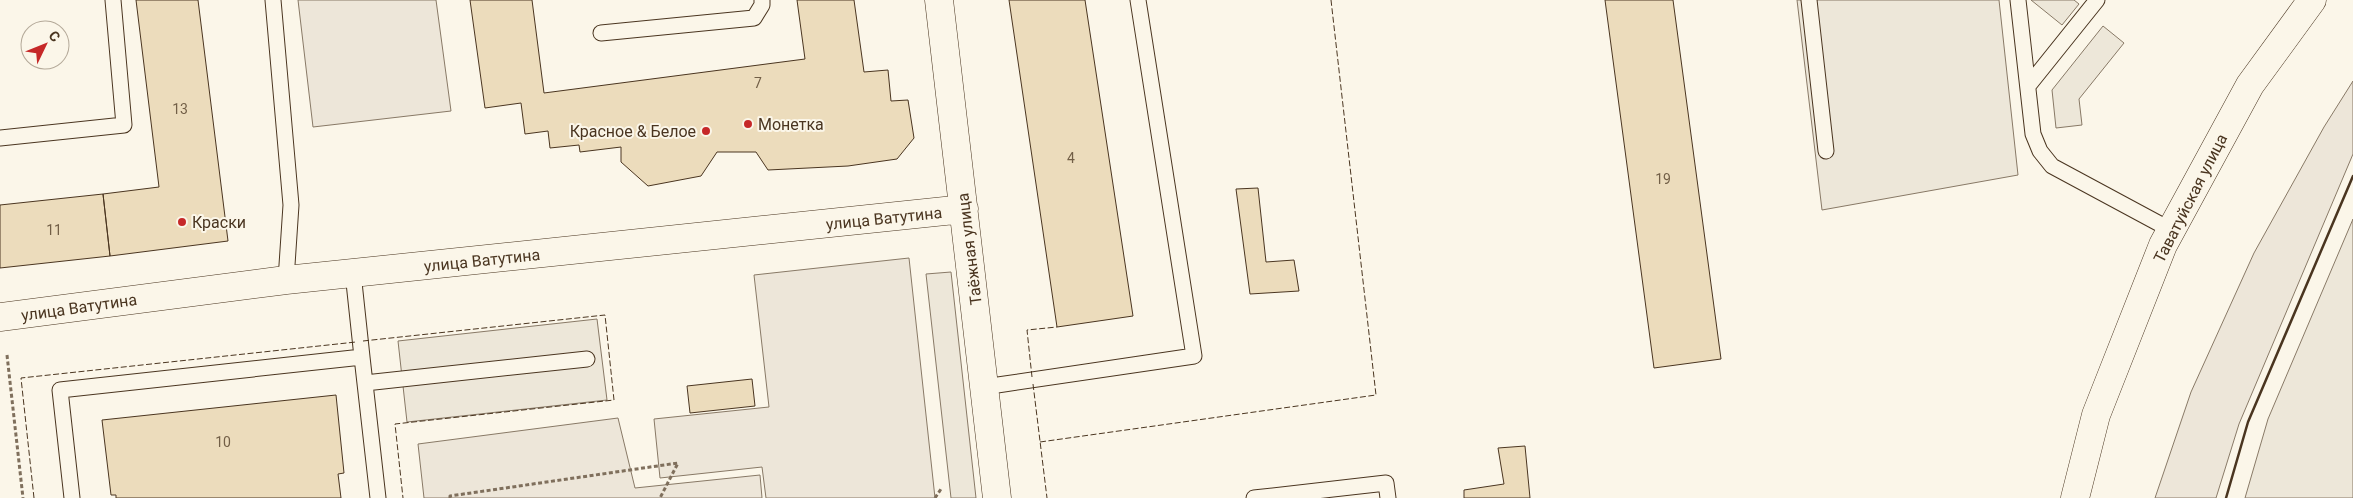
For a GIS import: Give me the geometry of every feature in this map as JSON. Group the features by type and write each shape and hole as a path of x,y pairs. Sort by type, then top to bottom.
{"street":[{"name":"Таёжная улица","path":"939,0 997,498"},
{"name":"Таватуйская улица","path":"2075,498 2096,416 2163,245 2250,85 2312,0"},
{"name":"улица Ватутина","path":"0,317 286,280 964,210"}],"lane":[{"path":"0,138 124,125 113,0"},
{"path":"273,0 291,205 286,280"},
{"path":"601,33 754,18 762,4 762,0"},
{"path":"984,387 1194,356 1138,0"},
{"path":"1809,0 1826,151"},
{"path":"2018,0 2033,134 2045,160 2052,166 2171,230"},
{"path":"2028,86 2095,1"},
{"path":"353,273 378,498"},
{"path":"72,498 60,390 362,357"},
{"path":"365,383 587,359"},
{"path":"1254,498 1386,483 1388,498"}],"path":[{"path":"7,354 23,498"},
{"path":"450,498 450,496 678,463 660,498"},
{"path":"935,498 941,489"}],"shaded area":[{"path":"298,0 436,0 451,111 313,127"},
{"path":"1797,0 1999,0 2018,175 1822,210"},
{"path":"2031,0 2074,0 2079,4 2062,25"},
{"path":"2103,26 2124,43 2079,99 2082,125 2056,128 2052,90"},
{"path":"2353,81 2353,154 2239,424 2216,498 2155,498 2191,392 2254,253 2324,127"},
{"path":"2353,219 2353,498 2245,498 2268,419"},
{"path":"909,258 935,498 766,498 762,467 660,478 654,419 769,407 754,275"},
{"path":"951,272 976,498 951,498 926,274"},
{"path":"597,319 607,400 407,422 398,341"},
{"path":"618,418 635,488 760,475 762,498 424,498 418,444"}],"building":[{"path":"136,0 198,0 228,241 110,256 103,194 159,187"},
{"path":"470,0 532,0 544,93 805,59 797,0 854,0 864,72 888,70 891,101 908,100 914,138 897,159 848,166 768,170 756,152 717,152 701,176 648,186 621,162 621,147 580,152 579,145 550,148 548,131 525,134 521,103 485,108"},
{"path":"1009,0 1085,0 1133,316 1057,327"},
{"path":"1605,0 1673,0 1721,359 1654,368"},
{"path":"1258,188 1266,262 1294,260 1299,291 1250,294 1236,189"},
{"path":"103,194 110,256 0,268 0,205"},
{"path":"752,379 755,406 690,413 687,386"},
{"path":"336,395 344,473 338,474 341,498 116,498 116,495 111,495 102,420"},
{"path":"1525,446 1530,498 1464,498 1464,490 1504,484 1498,448"}],"fence":[{"path":"1040,442 1376,395 1331,0"},
{"path":"363,341 605,315 614,400 395,424 403,498"},
{"path":"1032,377 1027,330 1057,327"},
{"path":"34,498 21,378 356,342"},
{"path":"1033,384 1047,498"}],"wall":[{"path":"2226,498 2248,422 2353,176"}],"place":[{"name":"Монетка","path":"748,124"},
{"name":"Красное & Белое","path":"706,131"},
{"name":"Краски","path":"182,222"}]}
